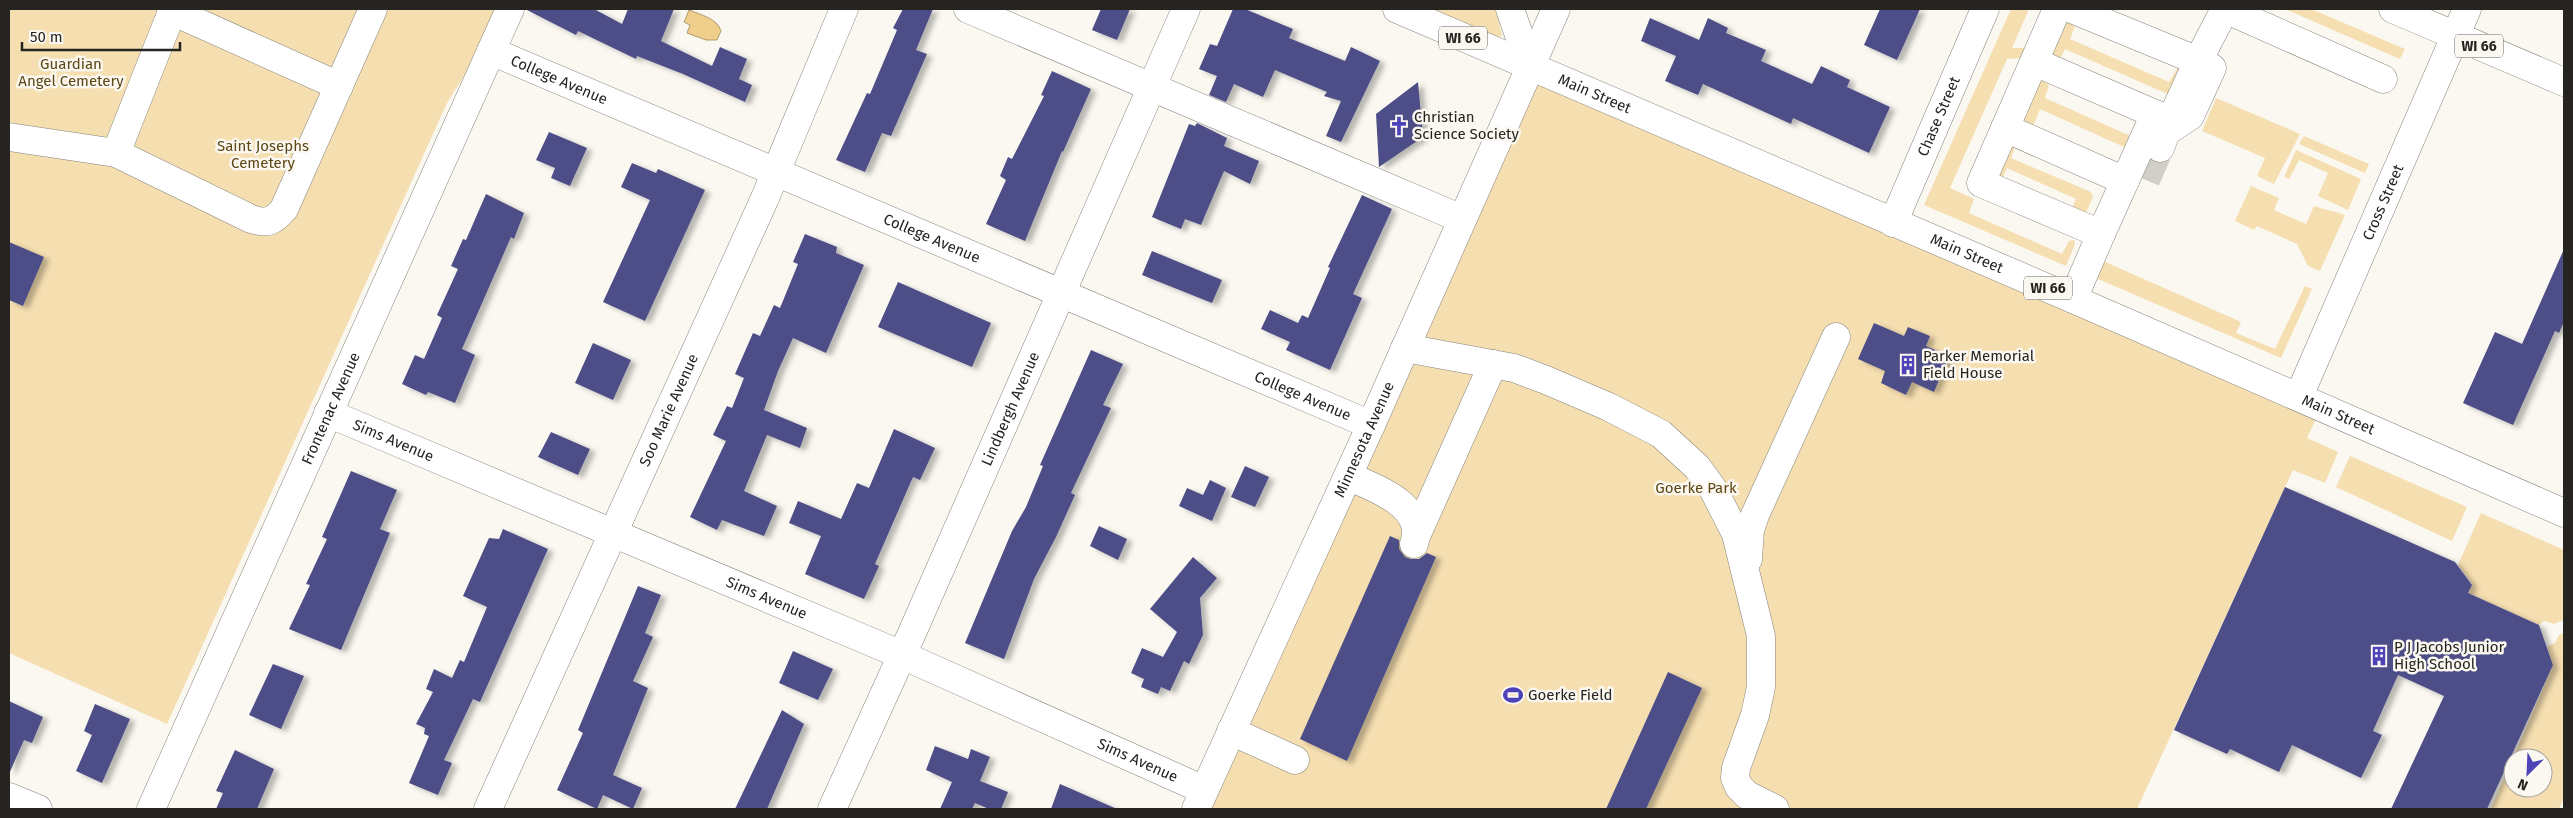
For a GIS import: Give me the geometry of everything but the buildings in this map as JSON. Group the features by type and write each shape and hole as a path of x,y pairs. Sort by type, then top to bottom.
{"street":[{"path":"9,137 116,153 251,219 263,223 275,220 284,209 373,9"},
{"name":"Frontenac Avenue","path":"151,809 510,9"},
{"name":"Soo Marie Avenue","path":"488,809 776,172 844,9"},
{"path":"968,9 1462,219"},
{"name":"Lindbergh Avenue","path":"832,809 902,655 1186,9"},
{"name":"Main Street","path":"1397,9 2299,396 2564,513"},
{"path":"1510,9 1530,67"},
{"name":"Minnesota Avenue","path":"1200,800 1371,425 1556,9"},
{"name":"Chase Street","path":"1893,223 1985,9"},
{"path":"2057,9 1981,183 2101,234"},
{"path":"2072,9 2212,68 2190,116 2166,132 2160,148"},
{"path":"2035,62 2171,120 2224,9 2383,79"},
{"name":"WI 66","path":"2393,9 2564,82"},
{"name":"Cross Street","path":"2299,396 2467,9"},
{"path":"116,153 172,10 339,86"},
{"name":"College Avenue","path":"491,51 1371,425"},
{"path":"2073,299 2101,234 2130,186 2156,114"},
{"path":"2005,128 2130,186"},
{"path":"1749,588 1748,545 1755,515 1836,337"},
{"path":"1405,348 1514,368 1601,404 1661,434 1681,450 1703,474 1725,509 1736,534 1761,636 1761,687 1753,722 1736,768 1735,778 1739,787 1747,795 1775,809"},
{"path":"1348,476 1398,500 1414,521 1415,540 1493,364"},
{"name":"Sims Avenue","path":"328,412 902,655 1200,800"},
{"path":"1231,731 1295,760"},
{"path":"9,797 38,809"}],"green space":[{"name":"Saint Josephs Cemetery","path":"9,9 499,9 486,41 447,103 167,724 9,653"},
{"path":"1431,9 1496,9 1502,36 1498,37"},
{"path":"2011,9 2029,9 2012,48 2026,48 2026,58 2007,59 1950,188 1974,199 1969,213 2062,254 2069,241 2074,240 2075,244 2066,266 1924,205"},
{"path":"2285,9 2311,9 2405,49 2400,59"},
{"path":"2063,20 2073,22 2075,26 2070,39 2169,82 2178,67 2182,69 2170,95 2065,49 2059,61 2048,54"},
{"name":"Goerke Park","path":"1530,67 2321,408 2307,438 2338,452 2325,483 2293,470 2137,809 1196,809"},
{"path":"2041,79 2049,85 2045,98 2144,142 2144,156 2040,109 2034,124 2029,126 2021,123 2036,82"},
{"path":"2216,98 2300,134 2274,184 2257,176 2265,158 2202,131"},
{"path":"2304,136 2369,164 2365,173 2299,144"},
{"path":"2010,145 2015,147 2011,158 2091,192 2093,197 2083,219 2069,215 2076,199 2007,168 2002,179 1996,177"},
{"path":"2296,150 2361,179 2348,210 2318,196 2328,173 2299,160 2289,179 2284,177"},
{"path":"2251,186 2279,198 2274,210 2306,224 2314,206 2345,215 2320,271 2308,266 2297,244 2257,226 2254,230 2235,221"},
{"path":"2103,261 2241,322 2236,333 2275,349 2305,286 2312,289 2281,358 2089,275"},
{"path":"2350,456 2467,507 2452,541 2336,487"},
{"path":"2481,513 2564,550 2564,620 2554,624 2544,621 2539,625 2468,593 2472,584 2458,565"},
{"path":"2564,633 2564,798 2559,809 2491,809 2503,781 2503,798 2553,798 2553,748 2517,748 2553,665 2547,647 2555,643 2559,635"}],"shaded area":[{"path":"689,10 716,23 721,31 717,40 706,40 687,33 690,25 684,22"}],"tunnel":[{"path":"2146,180 2160,148"}],"place":[{"name":"Christian Science Society","path":"1399,126"},
{"name":"Parker Memorial Field House","path":"1908,365"},
{"name":"P J Jacobs Junior High School","path":"2379,656"},
{"name":"Goerke Field","path":"1513,695"}],"park label":[{"name":"Guardian Angel Cemetery","path":"71,72"}]}
